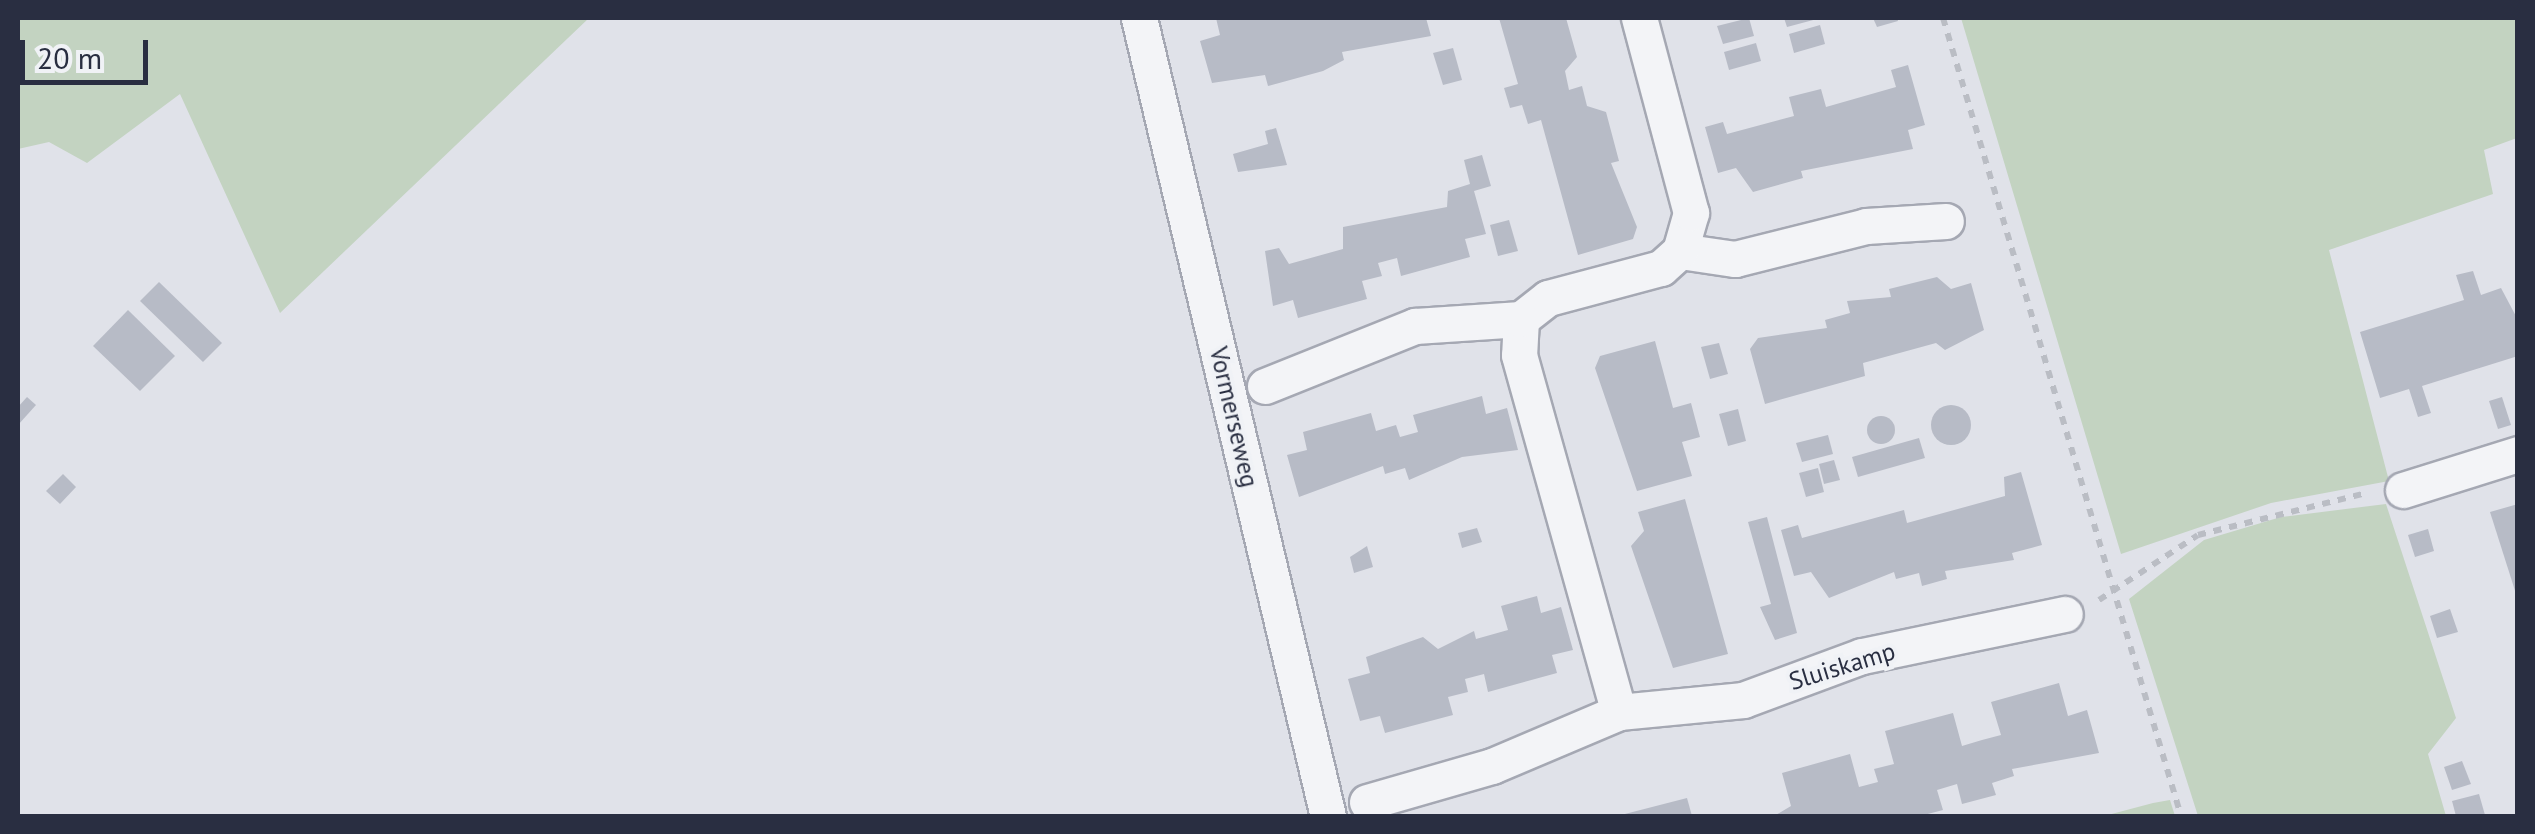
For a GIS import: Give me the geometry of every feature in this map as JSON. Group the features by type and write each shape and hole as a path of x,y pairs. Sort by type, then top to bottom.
{"street":[{"name":"Vormerseweg","path":"1138,18 1328,816"},
{"path":"1265,386 1415,326 1521,318 1548,298 1661,268 1680,251 1690,213 1639,18"},
{"path":"1680,251 1735,258 1866,226 1946,221"},
{"path":"1521,318 1520,355 1619,712"},
{"path":"2403,490 2518,454"},
{"name":"Sluiskamp","path":"1367,802 1492,766 1619,712 1743,700 1862,656 2065,614"}],"path":[{"path":"1942,18 2181,816"},
{"path":"2116,592 2198,534 2403,490"}],"green space":[{"path":"18,18 589,18 280,313 180,94 87,163 49,142 18,149"},
{"path":"1961,18 2517,18 2517,138 2484,150 2493,194 2329,250 2389,481 2271,503 2121,554"},
{"path":"2386,504 2456,718 2428,754 2446,816 2198,816 2129,599 2204,540 2281,517"},
{"path":"2170,800 2175,816 2104,816 2153,803"}],"building":[{"path":"1216,18 1426,18 1431,36 1342,52 1344,60 1323,71 1268,86 1265,75 1212,83 1200,41 1220,35"},
{"path":"1499,18 1566,18 1577,57 1565,71 1569,90 1582,86 1587,106 1606,112 1619,161 1611,163 1637,227 1633,239 1578,255 1541,120 1528,124 1522,105 1510,108 1504,88 1518,84"},
{"path":"1749,18 1754,36 1723,44 1717,26"},
{"path":"1784,18 1817,18 1817,19 1787,27"},
{"path":"1873,18 1897,18 1898,21 1877,27"},
{"path":"1820,25 1825,44 1794,53 1789,34"},
{"path":"1756,43 1761,61 1729,70 1724,52"},
{"path":"1453,48 1462,80 1443,85 1433,53"},
{"path":"1908,65 1925,125 1908,130 1913,149 1801,171 1803,178 1753,192 1736,168 1718,173 1705,127 1723,122 1727,134 1794,116 1789,97 1821,89 1826,107 1896,87 1891,70"},
{"path":"1276,128 1287,165 1238,172 1233,154 1268,144 1265,131"},
{"path":"1482,155 1491,186 1474,191 1486,234 1465,239 1470,257 1401,276 1397,258 1378,263 1382,276 1362,281 1367,299 1298,318 1293,300 1273,306 1265,251 1279,248 1289,264 1343,249 1343,227 1447,207 1448,191 1470,184 1464,160"},
{"path":"1509,220 1518,251 1498,256 1490,225"},
{"path":"2473,271 2481,295 2501,288 2518,320 2518,356 2422,386 2431,413 2418,417 2409,389 2380,398 2360,332 2464,300 2456,275"},
{"path":"1937,277 1951,289 1971,283 1984,330 1945,350 1936,343 1863,363 1865,376 1765,404 1750,349 1758,338 1827,328 1825,320 1850,313 1847,301 1891,297 1889,289"},
{"path":"159,282 222,343 203,362 140,301"},
{"path":"128,310 175,356 140,391 93,346"},
{"path":"1655,341 1673,408 1691,403 1700,437 1682,442 1692,476 1637,491 1595,368 1600,356"},
{"path":"1719,343 1728,374 1710,379 1701,347"},
{"path":"1482,396 1486,414 1507,408 1518,450 1462,457 1409,480 1405,468 1385,474 1383,466 1299,497 1287,455 1307,450 1303,432 1371,413 1376,431 1396,425 1400,437 1418,432 1413,415"},
{"path":"27,397 36,405 18,425 18,407"},
{"path":"2502,397 2511,425 2498,429 2489,401"},
{"path":"1951,405 1965,411 1971,425 1965,439 1951,445 1937,439 1931,425 1937,411"},
{"path":"1738,409 1746,441 1728,446 1719,414"},
{"path":"1881,416 1891,420 1895,430 1891,440 1881,444 1871,440 1867,430 1871,420"},
{"path":"1828,435 1833,454 1802,462 1796,443"},
{"path":"1919,438 1925,458 1858,477 1852,457"},
{"path":"1834,460 1840,480 1824,484 1819,464"},
{"path":"1818,468 1824,492 1806,497 1799,473"},
{"path":"2021,472 2042,545 2012,553 2014,560 1945,571 1947,579 1922,586 1919,573 1896,579 1894,572 1829,598 1811,572 1794,576 1781,530 1798,525 1802,538 1904,510 1907,523 2005,496 2004,477"},
{"path":"63,474 76,487 60,504 46,491"},
{"path":"1685,499 1728,654 1673,668 1631,546 1644,531 1638,512"},
{"path":"2518,504 2518,597 2517,597 2490,512"},
{"path":"1767,517 1797,633 1775,640 1760,607 1771,604 1748,522"},
{"path":"1477,528 1482,542 1462,548 1458,533"},
{"path":"2428,529 2434,551 2415,557 2408,535"},
{"path":"1367,546 1373,567 1354,573 1350,557"},
{"path":"1537,596 1541,613 1561,607 1573,650 1552,655 1557,673 1488,692 1484,674 1465,679 1468,692 1448,697 1453,715 1385,733 1380,716 1360,721 1348,679 1370,673 1366,657 1423,637 1438,649 1474,631 1476,639 1508,630 1501,606"},
{"path":"2450,609 2458,632 2437,638 2430,616"},
{"path":"2059,683 2068,716 2087,710 2099,753 2012,769 2014,776 1992,783 1996,795 1962,804 1957,784 1937,790 1943,810 1920,816 1774,816 1791,806 1782,773 1850,754 1859,787 1878,782 1874,769 1894,764 1885,731 1953,713 1962,746 2001,735 1991,702"},
{"path":"2462,761 2471,784 2452,790 2444,767"},
{"path":"2479,794 2485,815 2456,816 2452,801"},
{"path":"1687,798 1692,816 1621,815"}]}
